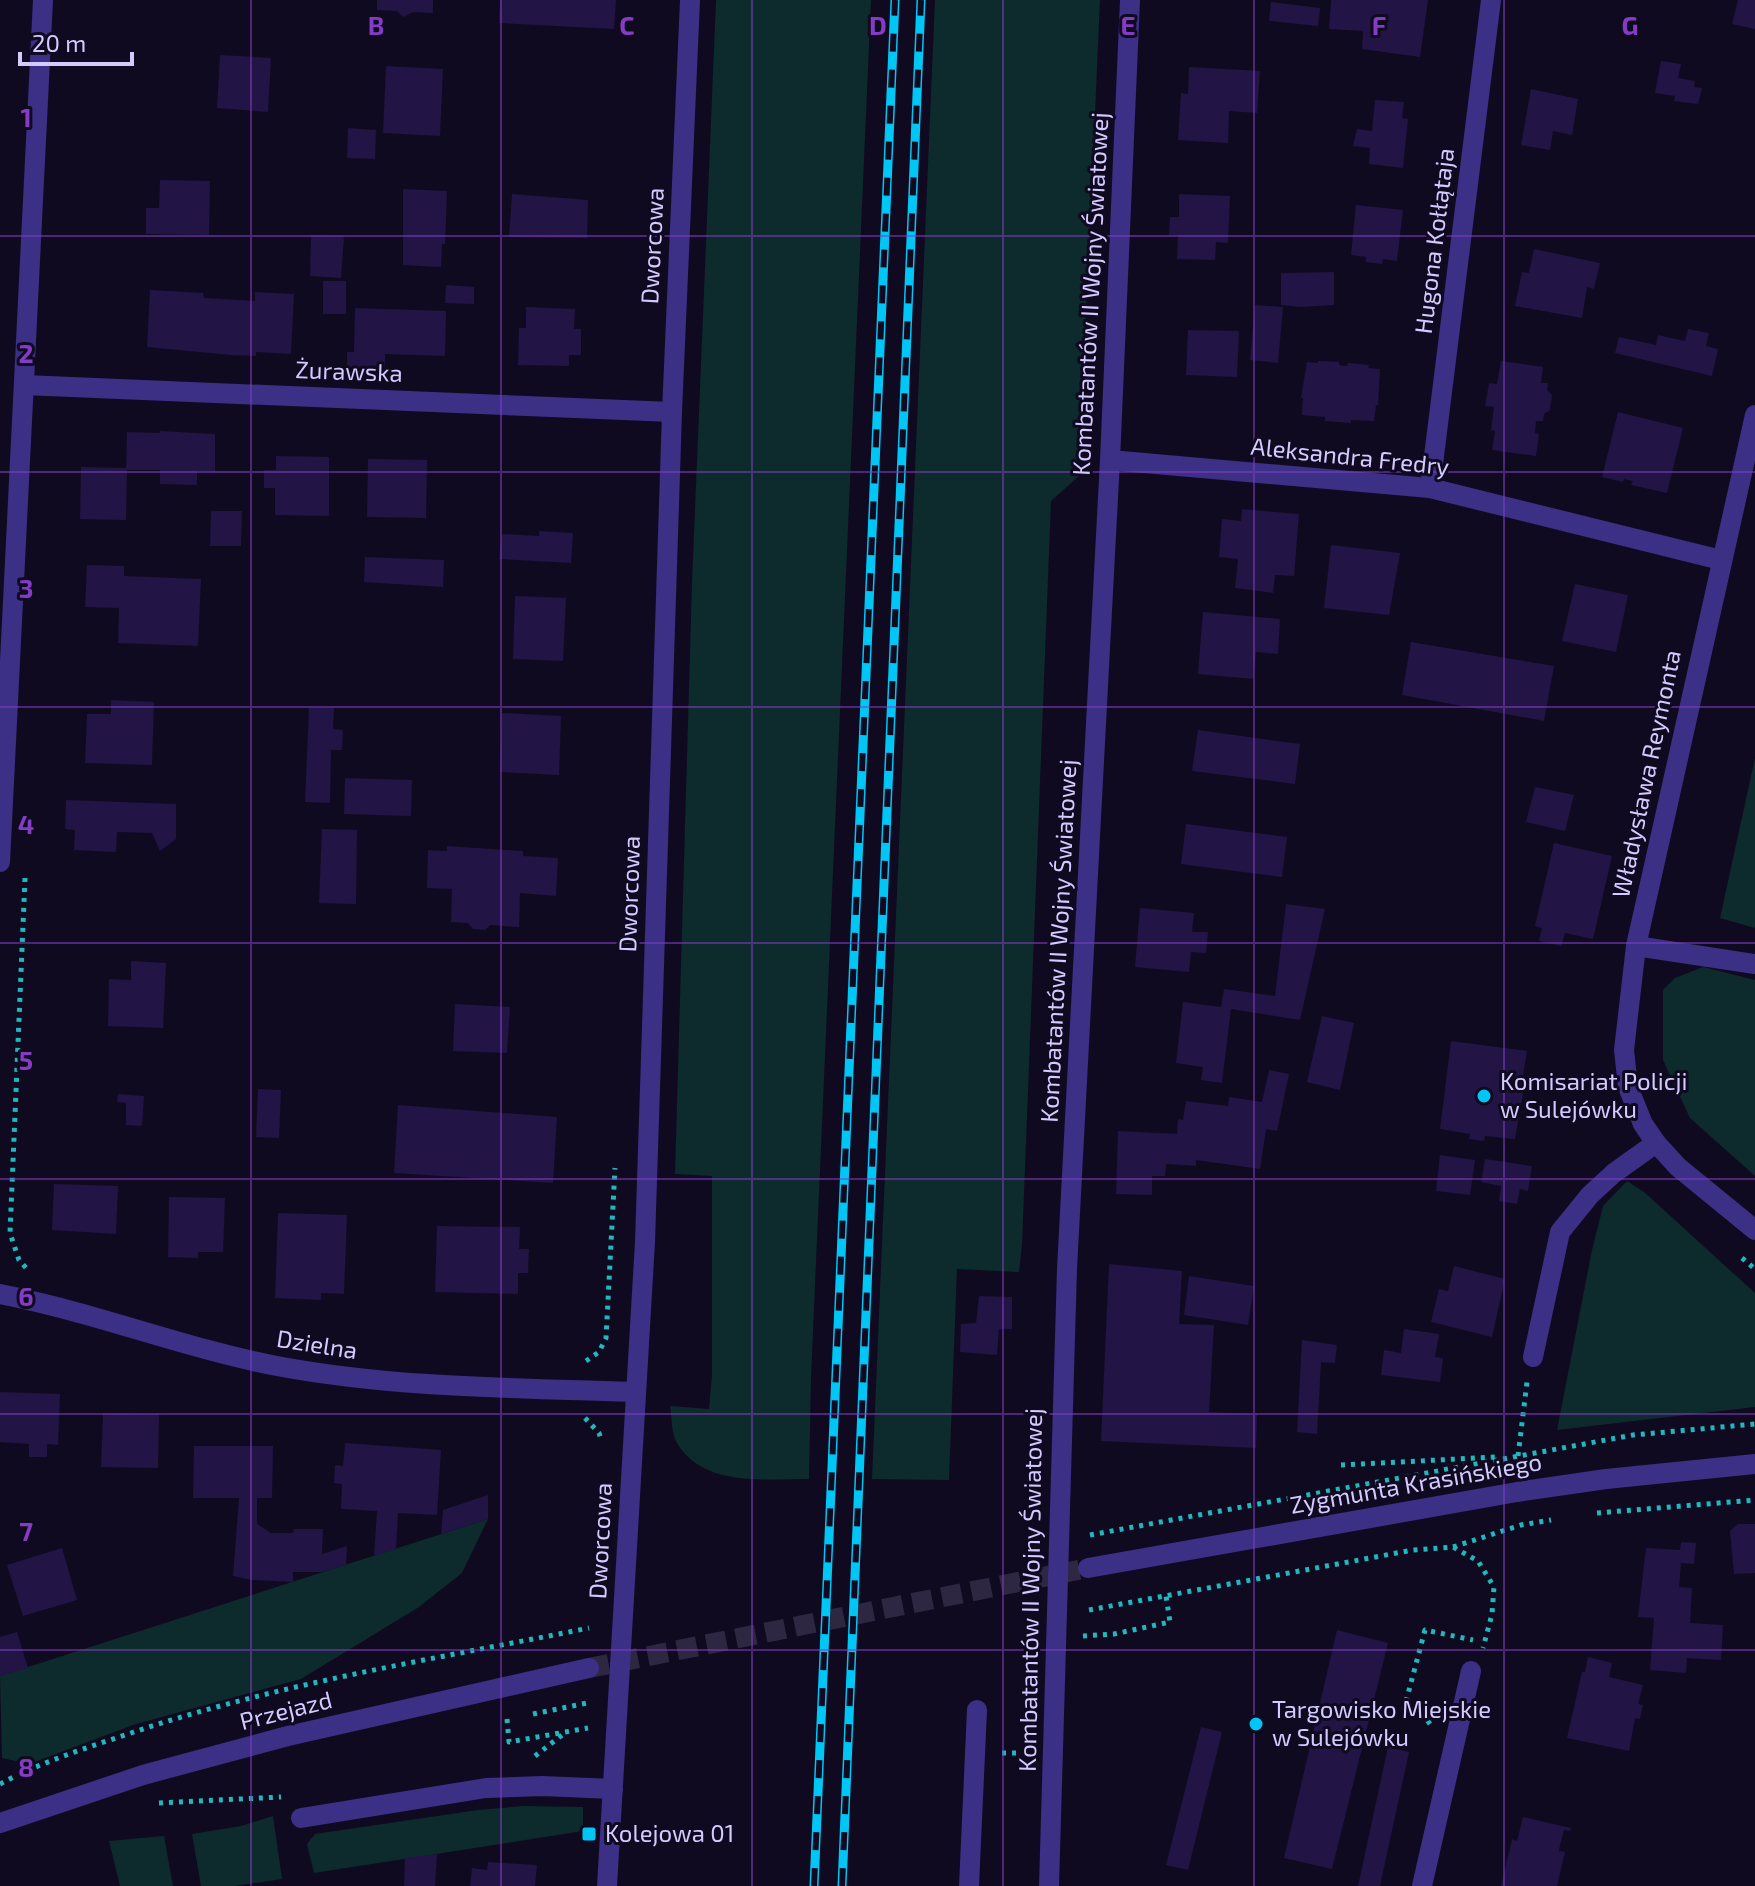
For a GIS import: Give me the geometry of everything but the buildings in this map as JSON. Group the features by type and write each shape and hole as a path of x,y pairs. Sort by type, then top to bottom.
{"street":[{"path":"0,862 43,0"},
{"name":"Dworcowa","path":"607,1886 645,1227 672,412 690,0"},
{"name":"Kombatantów II Wojny Światowej","path":"1049,1886 1067,1269 1110,460 1130,0"},
{"name":"Hugona Kołłątaja","path":"1430,488 1491,0"},
{"name":"Żurawska","path":"24,385 672,412"},
{"name":"Władysława Reymonta","path":"1755,415 1636,946 1624,1050 1628,1087 1643,1124 1656,1143 1678,1167 1755,1230"},
{"name":"Aleksandra Fredry","path":"1110,460 1430,488 1721,560"},
{"path":"1636,946 1755,964"},
{"path":"1533,1357 1560,1232 1602,1184 1656,1143"},
{"name":"Dzielna","path":"0,1294 44,1302 243,1358 321,1373 379,1380 635,1392"},
{"name":"Zygmunta Krasińskiego","path":"1088,1568 1517,1492 1606,1479 1755,1464"},
{"name":"Przejazd","path":"0,1823 143,1775 288,1736 589,1668"},
{"path":"1422,1886 1471,1671"},
{"path":"969,1886 977,1710"},
{"path":"301,1818 486,1788 542,1786 613,1789"}],"path":[{"path":"575,1365 599,1352 606,1338 615,1165"},
{"path":"1518,1456 1533,1357"},
{"path":"573,1417 586,1418 599,1433 603,1444"},
{"path":"1089,1535 1633,1435 1755,1424"},
{"path":"1341,1465 1518,1456"},
{"path":"1594,1513 1755,1500"},
{"path":"1089,1610 1413,1550 1453,1547 1521,1525 1565,1517"},
{"path":"1453,1547 1478,1561 1494,1587 1485,1642 1471,1671"},
{"path":"1081,1636 1114,1634 1170,1622 1166,1596"},
{"path":"0,1784 68,1754 204,1710 293,1687 589,1628"},
{"path":"1432,1731 1422,1713 1404,1709 1425,1630 1485,1642"},
{"path":"594,1711 595,1695"},
{"path":"587,1703 507,1719 509,1742 593,1727 590,1788"},
{"path":"538,1755 566,1732"},
{"path":"154,1803 183,1794"}],"green space":[{"path":"716,0 871,0 809,1479 736,1478 702,1467 688,1457 677,1443 670,1406 709,1409 712,1375 712,1176 675,1174 692,583"},
{"path":"935,0 1100,0 1079,476 1051,501 1019,1272 957,1269 949,1480 872,1479"},
{"path":"1755,758 1755,928 1720,918"},
{"path":"1703,967 1755,980 1755,1176 1690,1118 1663,1060 1663,990 1675,978"},
{"path":"1627,1181 1644,1192 1755,1293 1755,1407 1557,1430 1603,1206"},
{"path":"488,1519 462,1573 419,1607 301,1679 136,1724 29,1764 2,1758 0,1676"},
{"path":"523,1806 583,1807 583,1831 314,1873 307,1844 315,1834"},
{"path":"273,1816 282,1879 235,1886 201,1886 192,1834 241,1826"},
{"path":"164,1836 173,1886 120,1886 109,1841"}],"tunnel":[{"path":"589,1668 1088,1568"}],"railway":[{"path":"814,1886 895,0"},
{"path":"842,1886 921,0"}],"place":[{"name":"Komisariat Policji w Sulejówku","path":"1484,1096"},
{"name":"Targowisko Miejskie w Sulejówku","path":"1256,1724"},
{"name":"Kolejowa 01","path":"589,1834"}]}
